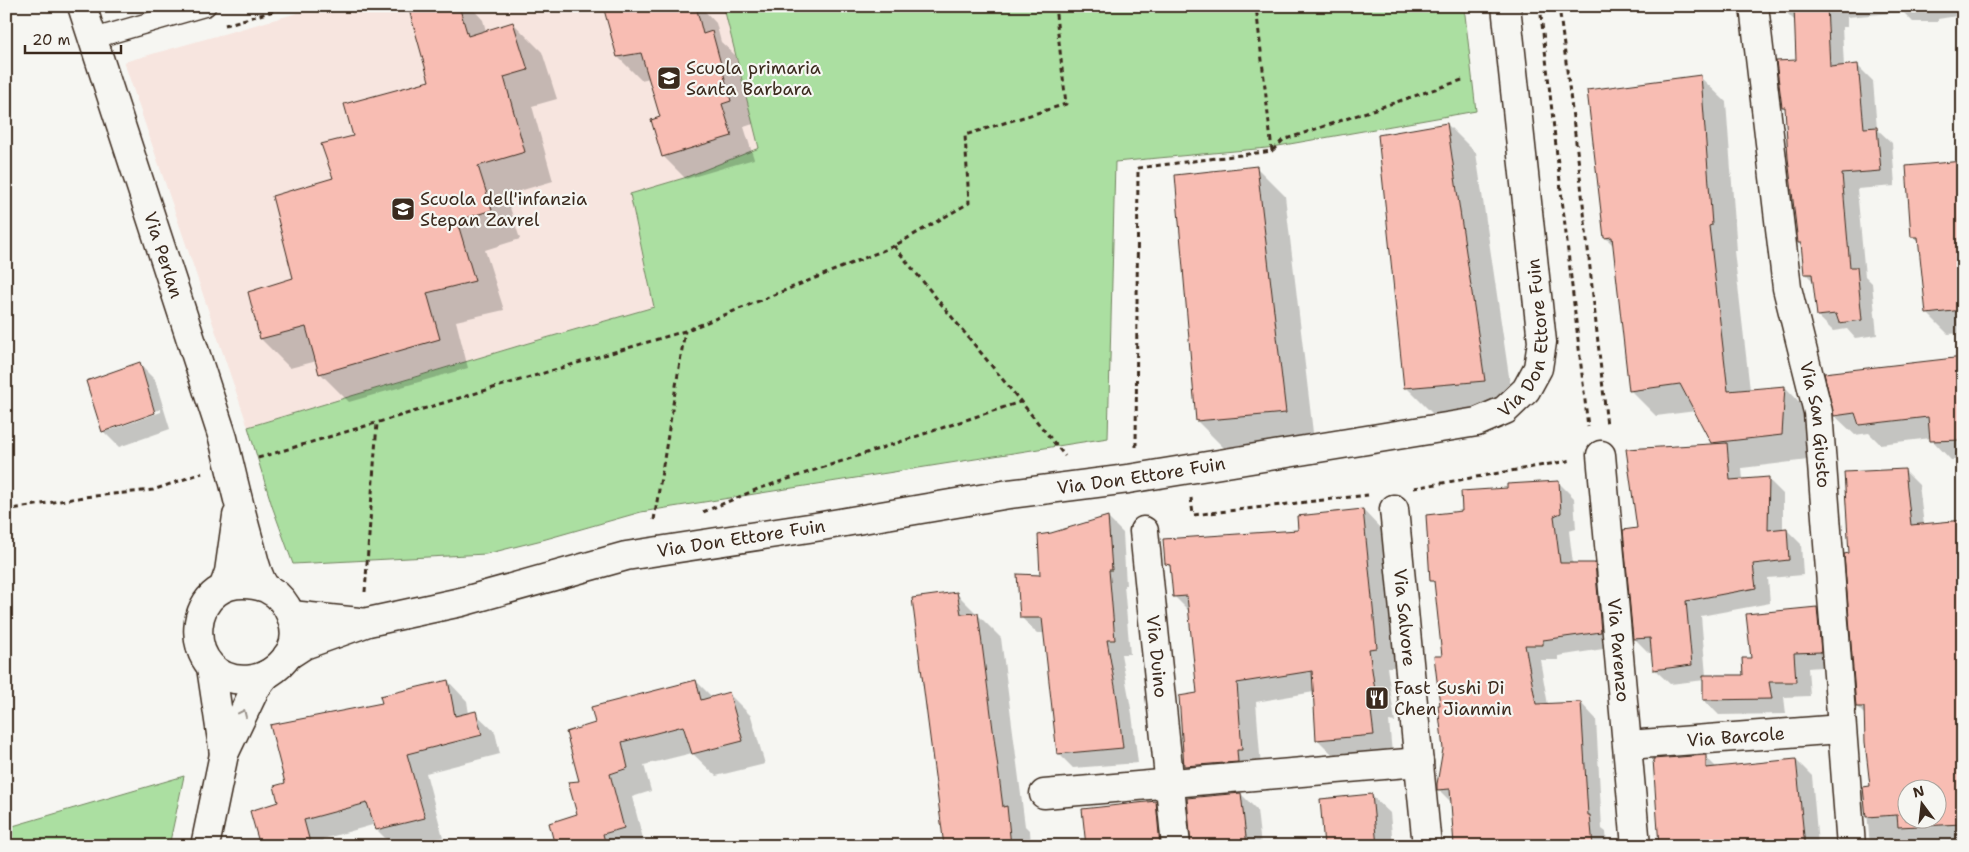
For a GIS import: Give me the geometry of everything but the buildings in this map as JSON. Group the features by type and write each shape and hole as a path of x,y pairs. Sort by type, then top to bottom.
{"street":[{"name":"Via Perlan","path":"82,6 223,438 238,507 257,570 266,588"},
{"name":"Via Don Ettore Fuin","path":"287,656 304,645 368,622 461,602 626,556 822,526 1009,494 1128,479 1357,442 1477,422 1505,410 1521,395 1533,379 1538,368 1542,342 1506,6"},
{"name":"Via San Giusto","path":"1754,6 1786,288 1818,412 1850,846"},
{"name":"Via Parenzo","path":"1601,455 1636,846"},
{"name":"Via Salvore","path":"1391,497 1427,846"},
{"name":"Via Perlan","path":"224,586 229,572 238,507"},
{"name":"Via Duino","path":"1144,531 1176,846"},
{"name":"Via Perlan","path":"224,586 236,583 251,583 266,588 285,603 294,627 294,641 292,649 287,656"},
{"path":"224,586 213,594 204,605 198,629 202,652 211,667 224,754"},
{"name":"Via Don Ettore Fuin","path":"291,615 368,622"},
{"path":"205,846 224,754 254,689 287,656"},
{"path":"211,667 221,674 235,679 255,679 266,675"},
{"name":"Via Barcole","path":"1628,745 1841,729"},
{"path":"1044,794 1419,762"}],"lane":[{"path":"92,39 206,6"}],"path":[{"path":"251,460 686,331 894,246 969,203 965,135 1066,104 1055,6"},
{"path":"1256,6 1272,151"},
{"path":"1540,6 1588,432 1601,455"},
{"path":"1191,497 1193,515 1391,497 1601,455 1610,447 1579,166 1558,6"},
{"path":"1136,448 1138,168 1272,151 1283,140 1465,78"},
{"path":"894,246 1065,456"},
{"path":"654,520 686,331"},
{"path":"700,513 758,489 1020,402"},
{"path":"365,593 377,423"},
{"path":"6,510 84,497 153,490 204,473"}],"shaded area":[{"name":"Scuola dell'infanzia Stepan Zavrel","path":"322,6 726,6 724,8 759,148 684,178 630,194 654,307 248,427 124,62"}],"green space":[{"path":"726,6 1464,6 1476,111 1267,148 1115,162 1108,438 641,512 486,554 293,564 272,506 248,427 654,307 630,194 684,178 759,148 724,8"},
{"path":"184,776 169,846 6,846 6,828"}],"place":[{"name":"Scuola primaria Santa Barbara","path":"669,78"},
{"name":"Scuola dell'infanzia Stepan Zavrel","path":"403,209"},
{"name":"Fast Sushi Di Chen Jianmin","path":"1377,698"}]}
